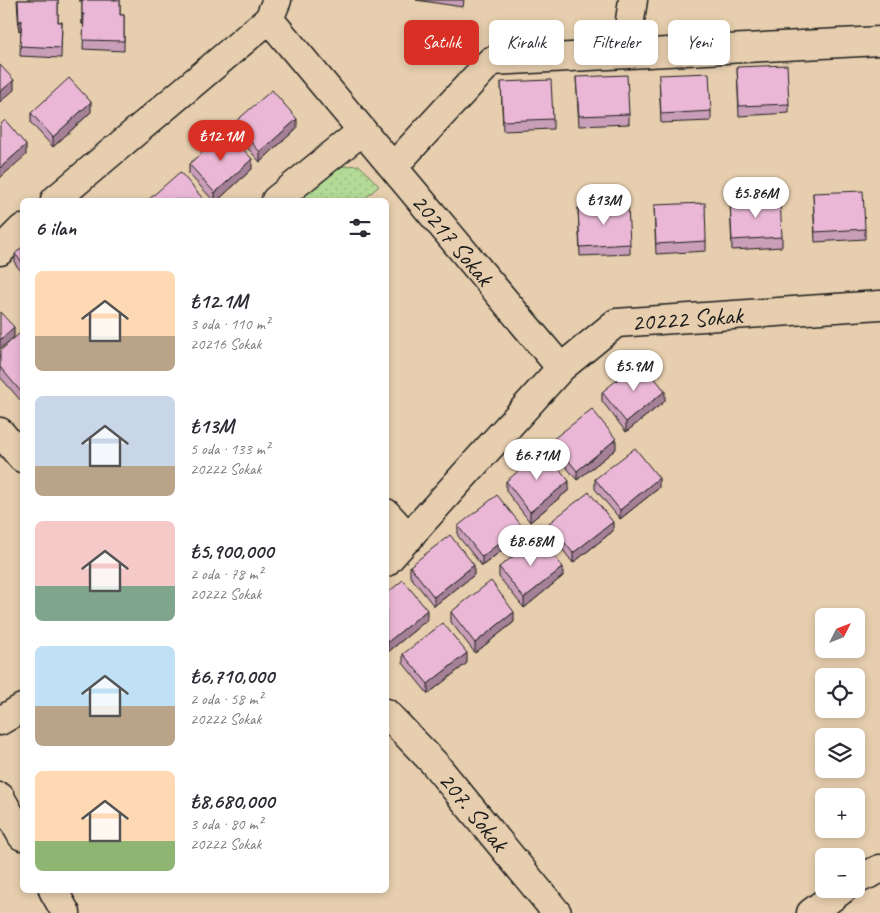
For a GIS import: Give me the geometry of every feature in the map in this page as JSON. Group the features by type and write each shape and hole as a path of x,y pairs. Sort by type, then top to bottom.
{"street":[{"path":"630,20 633,0"},
{"path":"57,198 273,9"},
{"name":"20217 Sokak","path":"273,9 362,131 561,368"},
{"path":"658,52 880,41"},
{"path":"393,167 491,61 574,57"},
{"path":"278,198 362,131"},
{"path":"0,250 20,232"},
{"name":"20222 Sokak","path":"389,559 561,368 616,323 880,306"},
{"path":"0,432 20,456"},
{"path":"389,516 409,538"},
{"path":"0,721 20,709"},
{"name":"207. Sokak","path":"389,716 434,763 557,913"},
{"path":"0,797 20,832"},
{"path":"865,876 880,869"},
{"path":"55,893 66,913"},
{"path":"811,913 831,898"}],"green space":[{"path":"359,165 379,186 365,198 300,198 336,167"}],"building":[{"path":"18,0 58,0 58,22 62,22 61,48 20,46 22,20 19,22"},
{"path":"82,0 120,0 120,15 124,15 124,41 83,40 84,14 82,14"},
{"path":"0,65 14,80 0,92"},
{"path":"787,65 789,104 739,106 737,67"},
{"path":"709,73 711,111 661,114 659,75"},
{"path":"627,75 629,114 579,116 576,77"},
{"path":"69,78 91,102 53,137 31,113"},
{"path":"551,80 553,119 503,121 501,82"},
{"path":"272,90 297,119 260,152 234,123"},
{"path":"5,120 26,145 0,168 0,125"},
{"path":"227,131 252,159 215,193 189,164"},
{"path":"180,172 202,198 150,198"},
{"path":"863,191 865,229 815,232 813,193"},
{"path":"780,199 782,237 732,240 730,201"},
{"path":"705,203 706,241 656,244 654,205"},
{"path":"628,206 630,244 580,247 578,208"},
{"path":"20,249 20,260 15,254"},
{"path":"0,312 14,327 0,340"},
{"path":"20,333 20,391 0,367 0,351"},
{"path":"641,361 665,391 626,422 602,392"},
{"path":"592,409 616,439 577,471 552,440"},
{"path":"635,448 659,478 620,510 595,479"},
{"path":"545,451 569,481 530,512 506,481"},
{"path":"589,492 613,522 573,553 549,523"},
{"path":"497,495 521,525 482,557 458,526"},
{"path":"450,535 474,565 434,597 410,566"},
{"path":"539,537 563,567 524,598 499,567"},
{"path":"403,580 427,610 389,641 389,592"},
{"path":"491,581 514,612 475,643 451,612"},
{"path":"443,623 467,653 428,684 403,654"}]}
